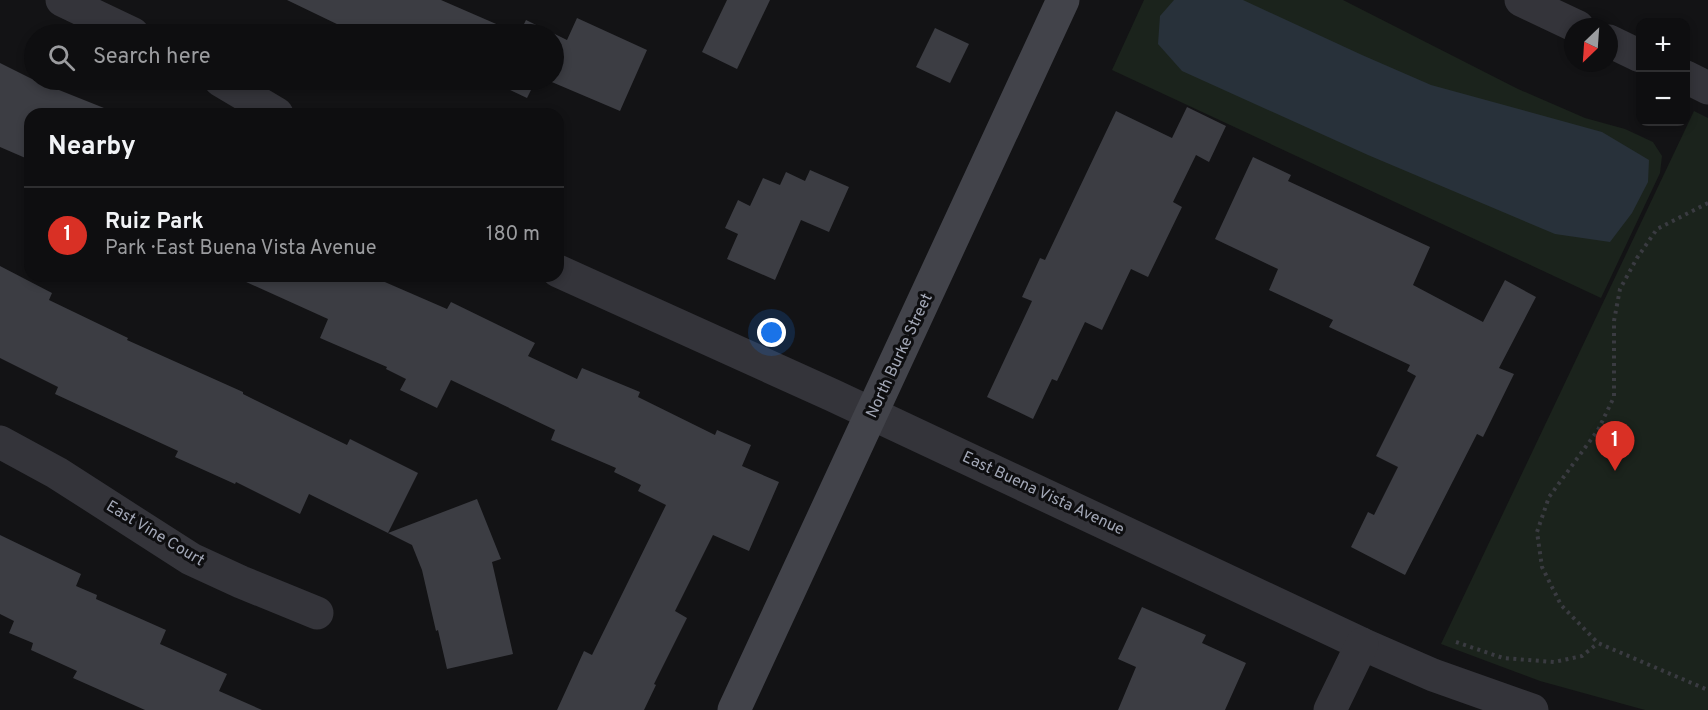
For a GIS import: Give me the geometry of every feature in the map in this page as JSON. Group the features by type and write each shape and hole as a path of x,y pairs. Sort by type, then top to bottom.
{"street":[{"path":"62,0 112,24"},
{"name":"North Burke Street","path":"734,710 1063,0"},
{"path":"1527,1 1564,20"},
{"path":"1618,45 1636,54"},
{"path":"1690,79 1708,88"},
{"path":"237,90 267,108"},
{"name":"East Buena Vista Avenue","path":"564,274 873,414 1362,644 1432,675 1532,710"},
{"name":"East Vine Court","path":"0,442 57,473 191,559 317,613"},
{"path":"1330,710 1362,644"}],"path":[{"path":"1708,203 1657,229 1637,258 1620,289 1614,321 1614,397 1598,430 1549,497 1537,532 1542,567 1561,605 1598,643 1708,690"},
{"path":"1456,642 1503,658 1554,662 1582,656 1598,643"}],"shaded area":[{"path":"1144,0 1343,0 1518,89 1585,118 1625,129 1653,142 1662,156 1660,173 1601,298 1112,70"},
{"path":"1174,0 1243,0 1431,85 1602,132 1649,160 1648,182 1632,213 1610,242 1555,234 1368,155 1182,71 1158,44 1160,16"},
{"path":"1694,111 1708,118 1708,710 1645,710 1540,681 1441,644 1687,126 1690,126"}],"building":[{"path":"287,0 441,0 496,24 337,24"},
{"path":"727,0 770,0 737,69 702,52"},
{"path":"577,18 647,50 620,111 564,87 564,39 567,40"},
{"path":"935,28 969,44 950,83 916,67"},
{"path":"0,63 24,75 24,90 59,90 104,108 24,108 24,157 0,147"},
{"path":"510,90 531,90 527,98"},
{"path":"1187,107 1226,126 1209,162 1196,155 1173,202 1182,207 1148,277 1131,269 1102,330 1085,322 1057,381 1052,379 1033,419 987,397 1032,301 1022,297 1040,258 1045,260 1116,111 1172,138"},
{"path":"1253,157 1291,175 1288,181 1430,247 1413,285 1483,322 1505,280 1536,297 1499,368 1514,374 1483,437 1477,434 1405,575 1351,547 1368,512 1374,515 1398,467 1376,456 1416,376 1407,371 1410,365 1329,327 1333,320 1269,290 1278,269 1215,239"},
{"path":"810,170 849,187 829,232 801,220 775,280 727,259 738,234 725,228 738,200 750,206 763,178 780,185 786,172 805,181"},
{"path":"0,266 24,278 24,282 31,282 52,293 49,300 128,338 127,340 243,392 347,445 350,439 418,473 388,533 309,494 300,514 236,482 235,484 175,457 178,451 55,394 58,387 0,358"},
{"path":"246,282 385,282 447,309 451,302 535,343 528,356 577,379 582,368 640,392 638,397 715,435 717,430 751,445 742,466 779,482 749,551 713,535 675,611 687,618 654,684 656,685 644,710 557,710 584,651 592,655 666,505 638,491 641,485 614,472 616,468 551,440 555,430 451,380 437,408 400,390 406,379 386,369 387,367 320,338 328,319"},
{"path":"477,499 501,559 492,562 513,654 447,669 422,570 412,545 388,533"},
{"path":"0,535 81,574 76,586 97,595 96,599 166,630 160,644 227,674 219,691 262,710 145,710 73,678 77,671 31,650 33,643 9,633 14,621 0,614"},
{"path":"1142,607 1206,635 1202,643 1246,663 1225,710 1118,710 1136,667 1118,659"}],"place":[{"name":"Ruiz Park","path":"1615,471"}]}
